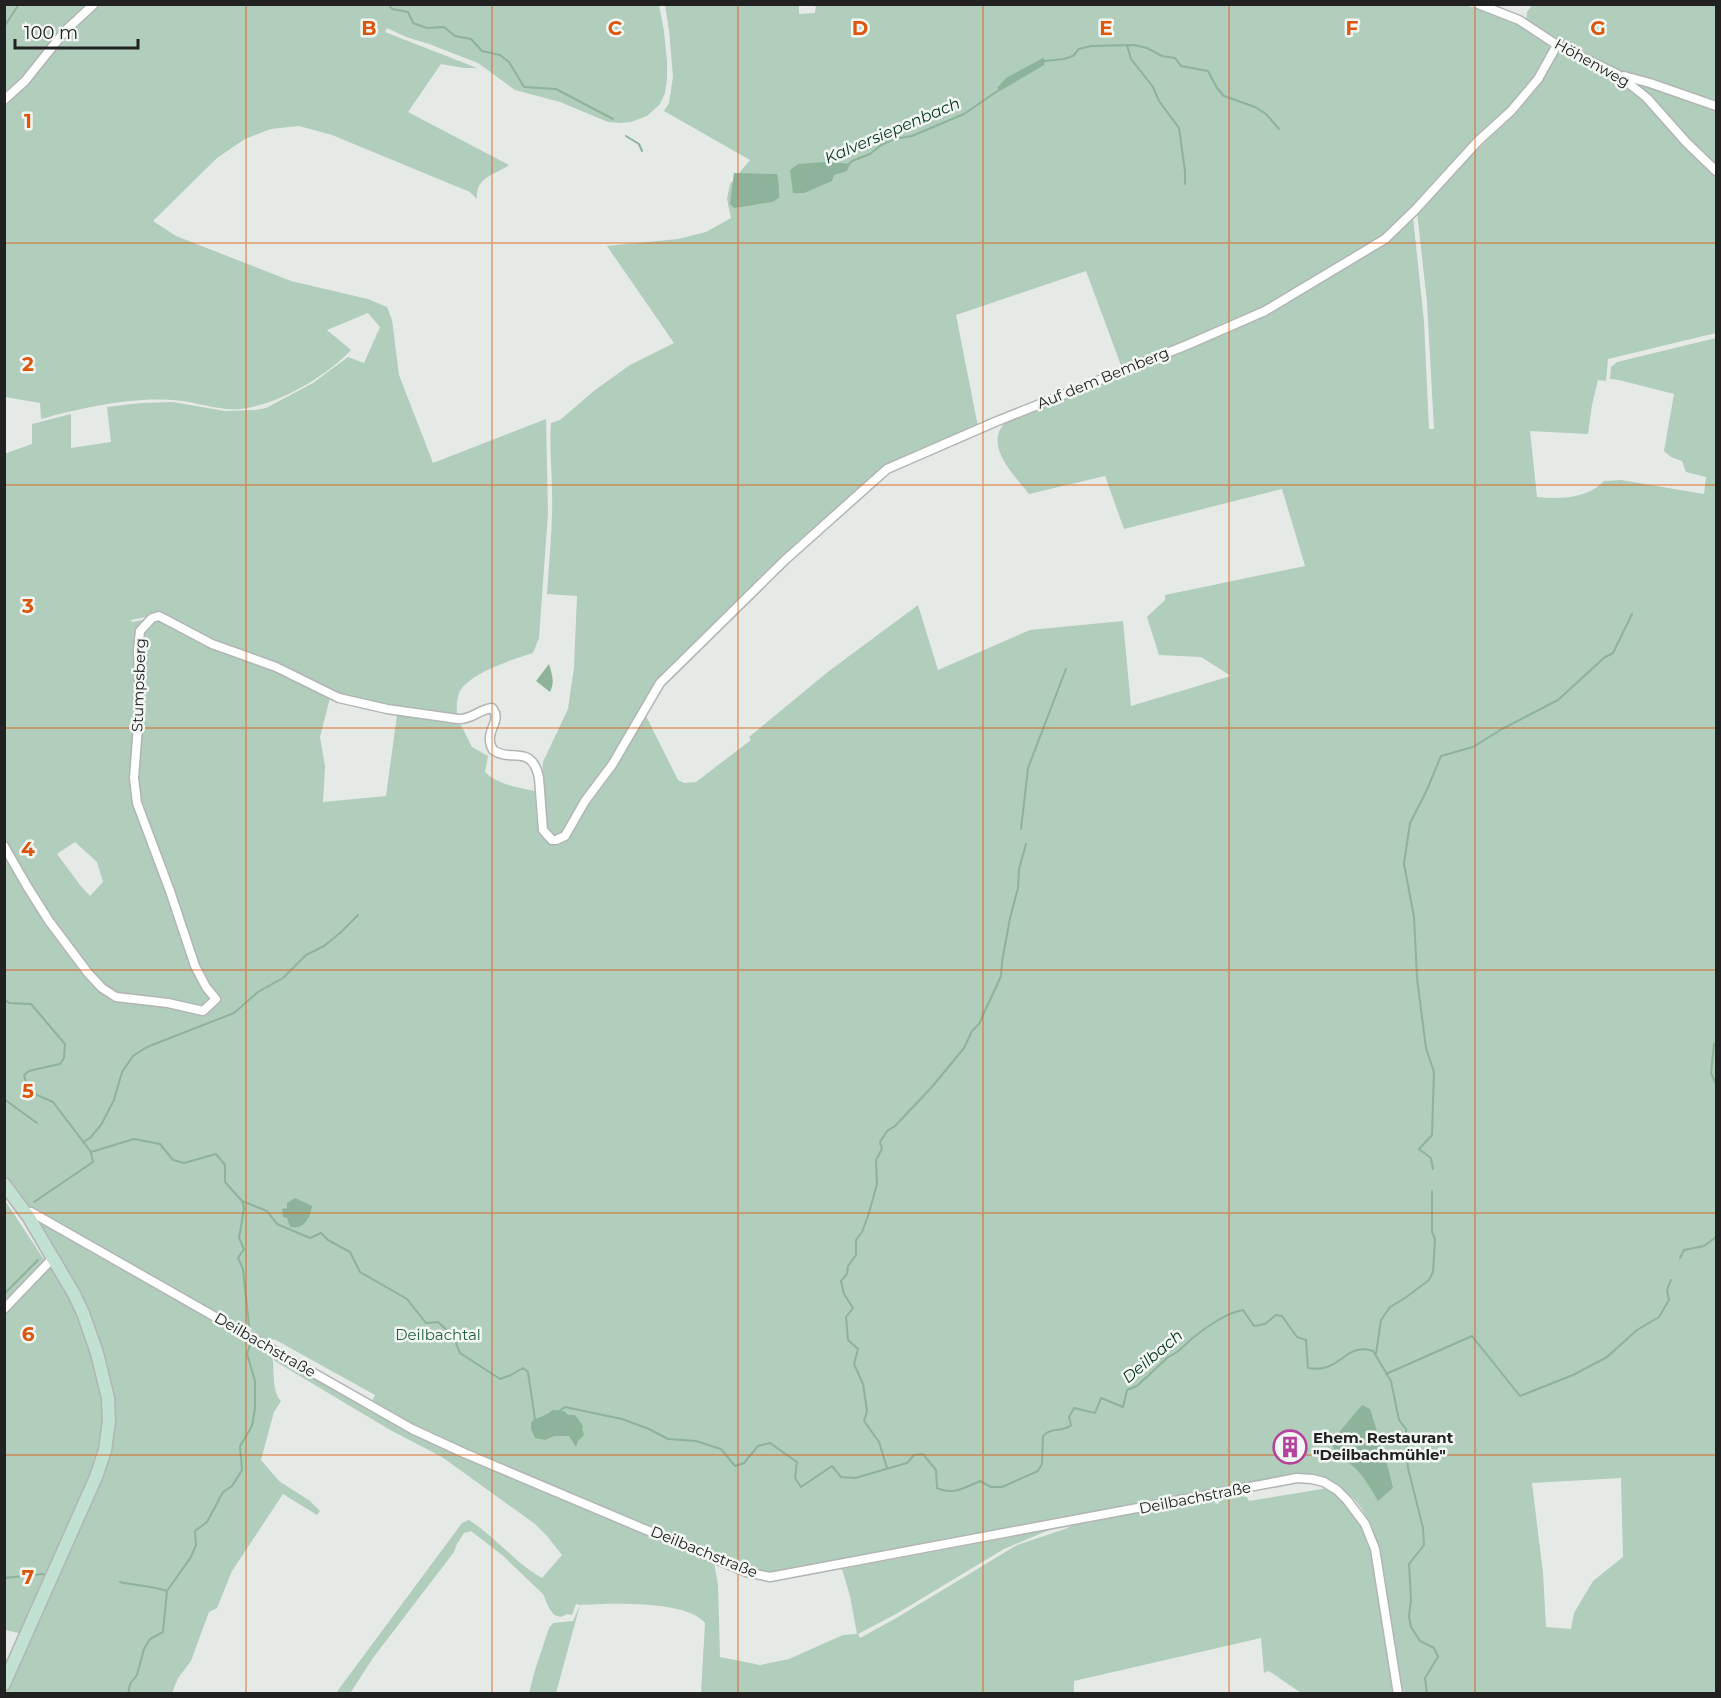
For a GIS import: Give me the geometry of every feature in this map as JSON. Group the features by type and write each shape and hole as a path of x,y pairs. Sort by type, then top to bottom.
{"main road":[{"path":"4,1184 28,1216 83,1313 97,1353 109,1410 108,1436 96,1477 4,1684"}],"street":[{"path":"4,100 25,81 65,31 94,4"},
{"name":"Höhenweg","path":"1478,4 1519,20 1557,45 1617,74 1647,98 1686,142 1716,171"},
{"name":"Auf dem Bemberg","path":"644,708 660,683 692,650 785,560 887,469 1265,311 1385,239 1478,141 1511,111 1538,79 1557,45"},
{"path":"1617,74 1650,82 1716,106"},
{"name":"Stumpsberg","path":"4,846 49,921 102,988 116,997 168,1002 203,1011 216,999 206,987 195,966 137,802 134,778 140,700 138,650 140,632 152,618 159,616 212,644 276,667 339,698 387,709 458,719 469,718 492,708 496,717 489,740 493,750 500,754 526,757 535,767 539,778 543,830 552,840 565,836 585,801 612,765 644,708"},
{"name":"Deilbachstraße","path":"28,1216 32,1212 412,1429 746,1572 770,1577 1297,1478 1324,1482 1347,1500 1365,1524 1374,1549 1398,1694"},
{"path":"4,1309 52,1259"}],"green space":[{"name":"Deilbachtal","path":"816,4 1462,4 1510,20 1534,33 1550,48 1534,78 1513,108 1476,141 1412,208 1424,321 1429,429 1434,429 1427,302 1417,212 1463,163 1519,110 1556,53 1561,51 1568,53 1615,76 1628,85 1716,176 1716,333 1608,359 1606,381 1598,380 1588,434 1530,431 1537,497 1573,496 1590,491 1604,481 1621,480 1704,494 1706,477 1686,472 1682,461 1671,457 1664,451 1674,394 1610,379 1611,367 1617,362 1716,338 1716,1693 1404,1693 1400,1689 1374,1534 1368,1520 1353,1498 1343,1489 1320,1479 1306,1477 1291,1477 794,1571 770,1573 747,1568 465,1449 371,1403 375,1395 274,1339 271,1344 251,1330 252,1328 237,1325 30,1207 4,1175 4,454 32,444 32,424 71,414 71,448 111,442 107,407 173,402 225,411 266,408 313,383 348,357 364,363 380,327 368,313 327,330 351,350 340,361 294,392 242,409 226,409 172,400 140,400 89,407 41,419 40,403 5,397 5,5 659,5 667,61 665,93 660,104 647,116 620,123 608,122 560,102 515,90 478,63 387,28 385,32 477,68 441,64 408,112 509,165 483,181 477,192 477,199 470,192 332,135 299,126 271,129 245,139 217,158 153,221 176,236 291,281 368,299 387,307 392,320 399,375 433,463 546,419 548,513 539,638 533,653 481,673 464,686 457,700 459,721 423,717 340,697 276,665 212,643 159,614 131,620 132,622 159,617 210,647 274,669 330,698 320,737 325,766 323,802 386,796 397,715 461,725 472,747 488,756 485,772 515,787 535,791 538,826 541,833 551,844 559,845 567,837 587,802 614,766 644,712 678,780 684,783 696,782 751,740 749,737 829,671 918,605 938,670 1030,630 1123,621 1131,706 1231,676 1201,657 1159,655 1147,617 1165,600 1165,595 1305,566 1282,489 1124,529 1105,476 1029,494 1002,458 998,448 998,438 1001,428 1009,419 1260,315 1323,281 1313,277 1266,306 1122,368 1086,271 956,315 978,427 882,471 793,550 659,680 639,711 611,764 582,802 566,831 560,836 553,836 546,832 543,823 539,777 542,775 543,762 568,709 574,667 577,596 547,594 552,518 551,423 560,420 595,390 630,365 674,343 607,246 678,239 706,232 731,218 727,199 730,184 750,160 664,111 669,103 673,77 665,5 799,5 799,14 815,13","holes":["75,842 97,862 103,882 90,896 57,854","1621,1478 1623,1557 1593,1581 1574,1613 1571,1629 1546,1627 1543,1573 1532,1483"]},
{"path":"1532,5 1716,5 1716,171 1669,122 1636,83 1613,67 1568,46 1526,21 1527,12"},
{"path":"4,1199 45,1261 5,1305"},
{"path":"42,1222 218,1321 272,1355 276,1391 281,1401 274,1412 261,1460 279,1481 310,1501 320,1511 317,1515 283,1494 232,1571 217,1608 209,1612 191,1661 178,1678 172,1693 5,1694 108,1452 106,1373 38,1223"},
{"path":"52,1265 86,1332 103,1399 104,1436 92,1474 23,1634 5,1630 4,1312"},
{"path":"275,1356 411,1432 714,1562 718,1585 720,1657 760,1665 789,1659 843,1635 857,1634 842,1569 1049,1530 1004,1549 896,1614 858,1634 860,1638 1017,1545 1075,1524 1213,1498 1218,1504 1222,1497 1236,1495 1247,1497 1249,1501 1328,1488 1340,1497 1364,1530 1371,1550 1394,1693 1301,1693 1272,1673 1268,1671 1264,1673 1261,1638 1074,1681 1074,1693 701,1693 705,1623 696,1616 682,1610 665,1607 627,1604 576,1604 572,1615 567,1614 561,1617 554,1615 543,1594 502,1555 471,1531 464,1533 454,1552 373,1658 352,1693 336,1693 462,1523 469,1520 542,1578 562,1555 535,1524 442,1457 392,1431 278,1363 274,1360"},
{"path":"580,1605 556,1693 529,1693 549,1628 553,1623 573,1621"}],"shaded area":[{"path":"1043,58 1044,65 1000,91 997,88 1006,78"},
{"path":"825,162 850,164 847,171 834,175 832,181 804,193 793,193 790,170 798,164"},
{"path":"734,173 777,174 779,198 772,202 734,208 730,204"},
{"path":"549,664 553,681 550,692 536,681"},
{"path":"295,1198 312,1206 310,1215 303,1225 290,1227 287,1218 283,1217 282,1209 287,1208 287,1203"},
{"path":"1362,1405 1370,1409 1393,1488 1378,1501 1361,1474 1339,1455 1331,1442"},
{"path":"553,1410 575,1415 583,1426 584,1435 576,1447 569,1436 554,1436 545,1440 535,1438 531,1422"}],"waterway":[{"path":"4,27 19,4"},
{"name":"Kalversiepenbach","path":"388,4 392,9 408,12 413,23 427,28 444,27 455,36 471,39 482,51 500,55 509,62 524,87 556,89 613,119"},
{"path":"1127,45 1131,59 1153,87 1159,101 1179,128 1185,184"},
{"name":"Kalversiepenbach","path":"1044,61 1064,59 1073,56 1079,49 1091,46 1134,45 1147,48 1162,56 1175,58 1181,66 1208,71 1224,96 1255,107 1266,114 1279,129"},
{"name":"Kalversiepenbach","path":"848,165 894,139 912,136 964,114 999,90"},
{"name":"Kalversiepenbach","path":"626,136 639,144 642,151"},
{"path":"1433,1169 1431,1158 1419,1149 1432,1135 1434,1072 1426,1048 1417,978 1414,917 1404,864 1410,823 1441,756 1473,747 1558,700 1605,657 1613,653 1632,614"},
{"path":"1021,829 1028,768 1066,669"},
{"path":"887,1468 879,1442 864,1421 867,1411 863,1384 854,1364 858,1349 848,1340 846,1317 853,1308 844,1294 841,1281 856,1255 856,1240 862,1232 877,1184 876,1160 882,1149 880,1142 887,1131 895,1126 931,1088 964,1048 972,1031 979,1024 1001,976 1010,918 1018,888 1019,869 1026,844"},
{"path":"83,1142 90,1138 101,1125 114,1100 122,1072 133,1056 147,1047 234,1013 258,992 283,978 306,955 324,946 358,915"},
{"name":"Deilbach","path":"4,999 9,1003 31,1004 65,1044 64,1058 60,1064 29,1071 24,1075 26,1082 37,1095 53,1102 91,1152 134,1139 160,1144 173,1160 184,1163 216,1154 225,1165 225,1182 242,1201 267,1211 277,1224 310,1238 321,1233 328,1240 350,1252 360,1272 407,1299 426,1323 438,1322 453,1336 460,1353 500,1379 523,1368 528,1372 535,1420"},
{"path":"1714,1044 1711,1073 1716,1084"},
{"path":"4,1099 37,1123"},
{"path":"34,1202 93,1162 91,1153"},
{"path":"1376,1354 1381,1320 1390,1307 1429,1280 1433,1272 1435,1239 1432,1232 1432,1191"},
{"path":"242,1201 244,1208 239,1238 244,1249 238,1258 243,1269 249,1326"},
{"path":"1680,1258 1684,1250 1704,1246 1716,1237"},
{"path":"4,1294 38,1260"},
{"path":"1386,1374 1472,1336 1520,1396 1573,1375 1607,1357 1637,1330 1659,1317 1669,1300 1667,1290 1671,1280"},
{"name":"Deilbach","path":"559,1411 565,1407 622,1419 668,1439 696,1441 721,1449 735,1466 744,1463 758,1446 770,1443 797,1462 795,1478 801,1487 832,1466 841,1477 855,1478 907,1463 914,1455 923,1454 936,1470 937,1488 954,1491 980,1481 991,1487 1002,1487 1038,1471 1042,1464 1043,1436 1050,1431 1065,1429 1071,1425 1069,1417 1074,1408 1095,1413 1101,1398 1123,1407 1127,1390 1137,1386 1168,1357 1217,1320 1243,1310 1254,1326 1265,1324 1276,1315 1282,1316 1297,1337 1306,1340 1308,1368 1326,1367 1356,1350 1367,1349 1373,1351 1391,1381 1399,1420 1406,1429 1408,1468 1423,1528 1424,1545 1409,1564 1411,1599 1409,1617 1411,1627 1420,1641 1434,1648 1438,1657 1425,1678 1427,1694"},
{"path":"128,1694 130,1684 137,1675 144,1649 150,1639 163,1632 167,1591 191,1557 196,1545 195,1531 207,1522 223,1492 232,1486 242,1470 240,1446 252,1426 255,1408 255,1381 247,1354 250,1345"},
{"path":"4,1578 43,1574 46,1576"},
{"path":"120,1582 167,1591"}],"place":[{"name":"Ehem. Restaurant \"Deilbachmühle\"","path":"1290,1447"}]}
